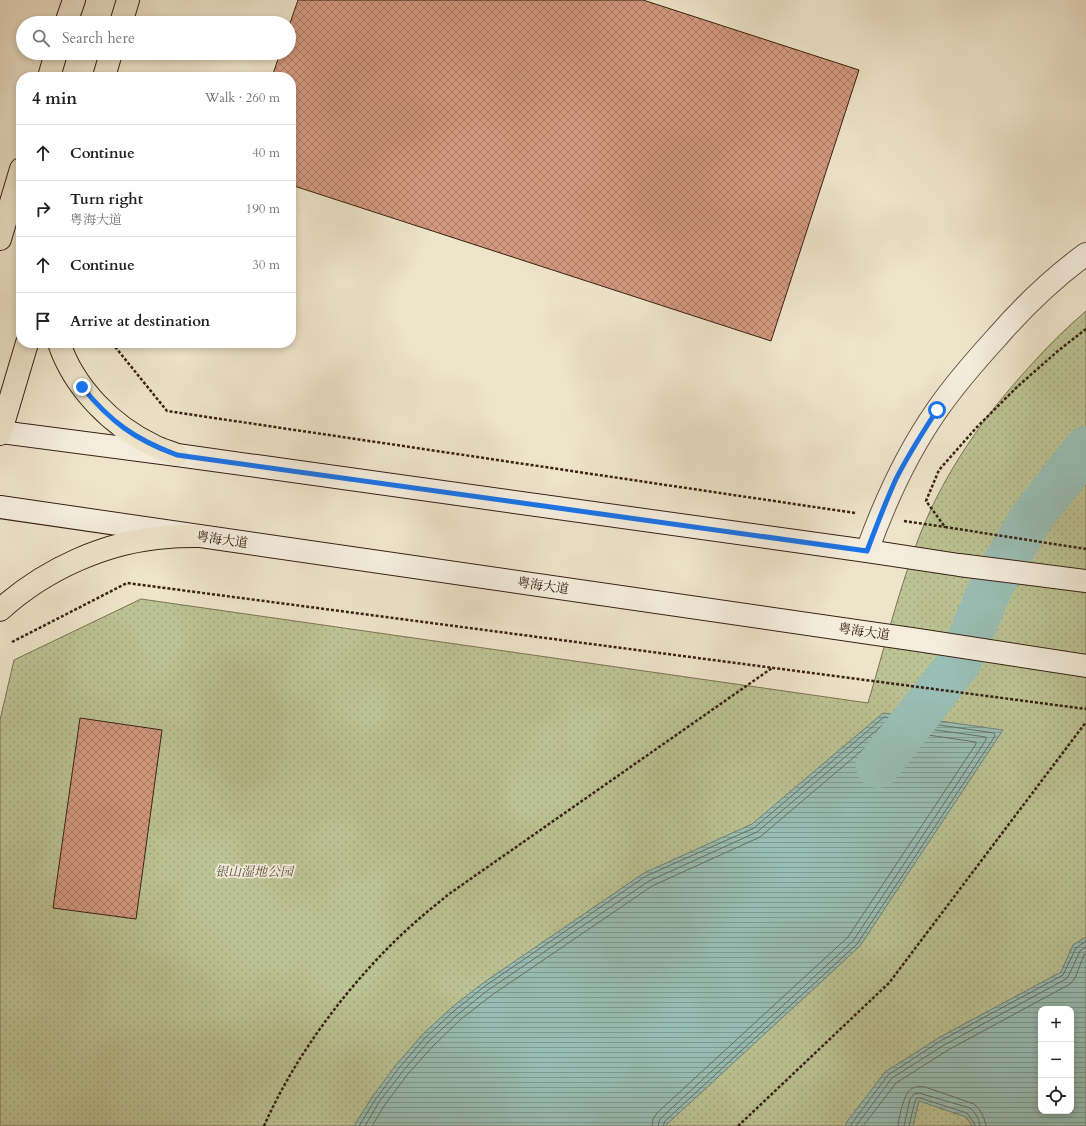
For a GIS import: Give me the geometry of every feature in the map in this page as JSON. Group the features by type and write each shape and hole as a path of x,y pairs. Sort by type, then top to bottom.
{"main road":[{"path":"68,16 74,0"},
{"path":"123,16 128,0"},
{"path":"50,72 54,60"},
{"path":"106,72 110,60"},
{"path":"0,239 16,186"},
{"path":"867,551 879,517 897,478 937,410 961,378 1016,316 1046,286 1086,254"},
{"path":"25,348 0,433 177,455 959,565 1086,581"},
{"path":"61,348 70,367 82,387 96,404 114,421 150,444 177,455"},
{"name":"粤海大道","path":"0,507 918,640 1086,666"},
{"path":"0,610 11,600 34,584 59,569 84,557 139,541 167,537 196,536"}],"path":[{"path":"945,527 926,501 939,470 976,427 1017,387 1059,350 1086,329"},
{"path":"116,348 167,411 1086,549"},
{"path":"12,642 127,583 1086,709"},
{"path":"264,1126 289,1078 314,1037 344,997 372,965 412,925 449,894 772,668"},
{"path":"738,1126 889,983 1086,722"}],"green space":[{"name":"银山湿地公园","path":"1086,311 1086,1126 0,1126 0,720 14,660 141,599 868,703 913,553 931,509 942,487 982,424 1013,385 1064,331"}],"water":[{"path":"883,713 1003,730 860,946 665,1126 354,1126 372,1097 396,1065 422,1035 451,1008 483,983 644,873 752,824"},
{"path":"1086,937 1086,1126 972,1126 966,1117 919,1101 913,1126 846,1126 846,1123 885,1072 940,1037 1061,972 1073,945"}],"building":[{"path":"298,0 643,0 859,70 771,341 296,187 296,72 274,72 278,60 296,60 296,16 292,16"},
{"path":"80,718 162,730 136,919 53,908"}],"waterway":[{"path":"878,766 959,663 991,587 1032,517 1086,448"}],"route":[{"path":"82,387 96,404 114,421 155,447 177,455 867,551 879,517 897,478 937,410"}]}
